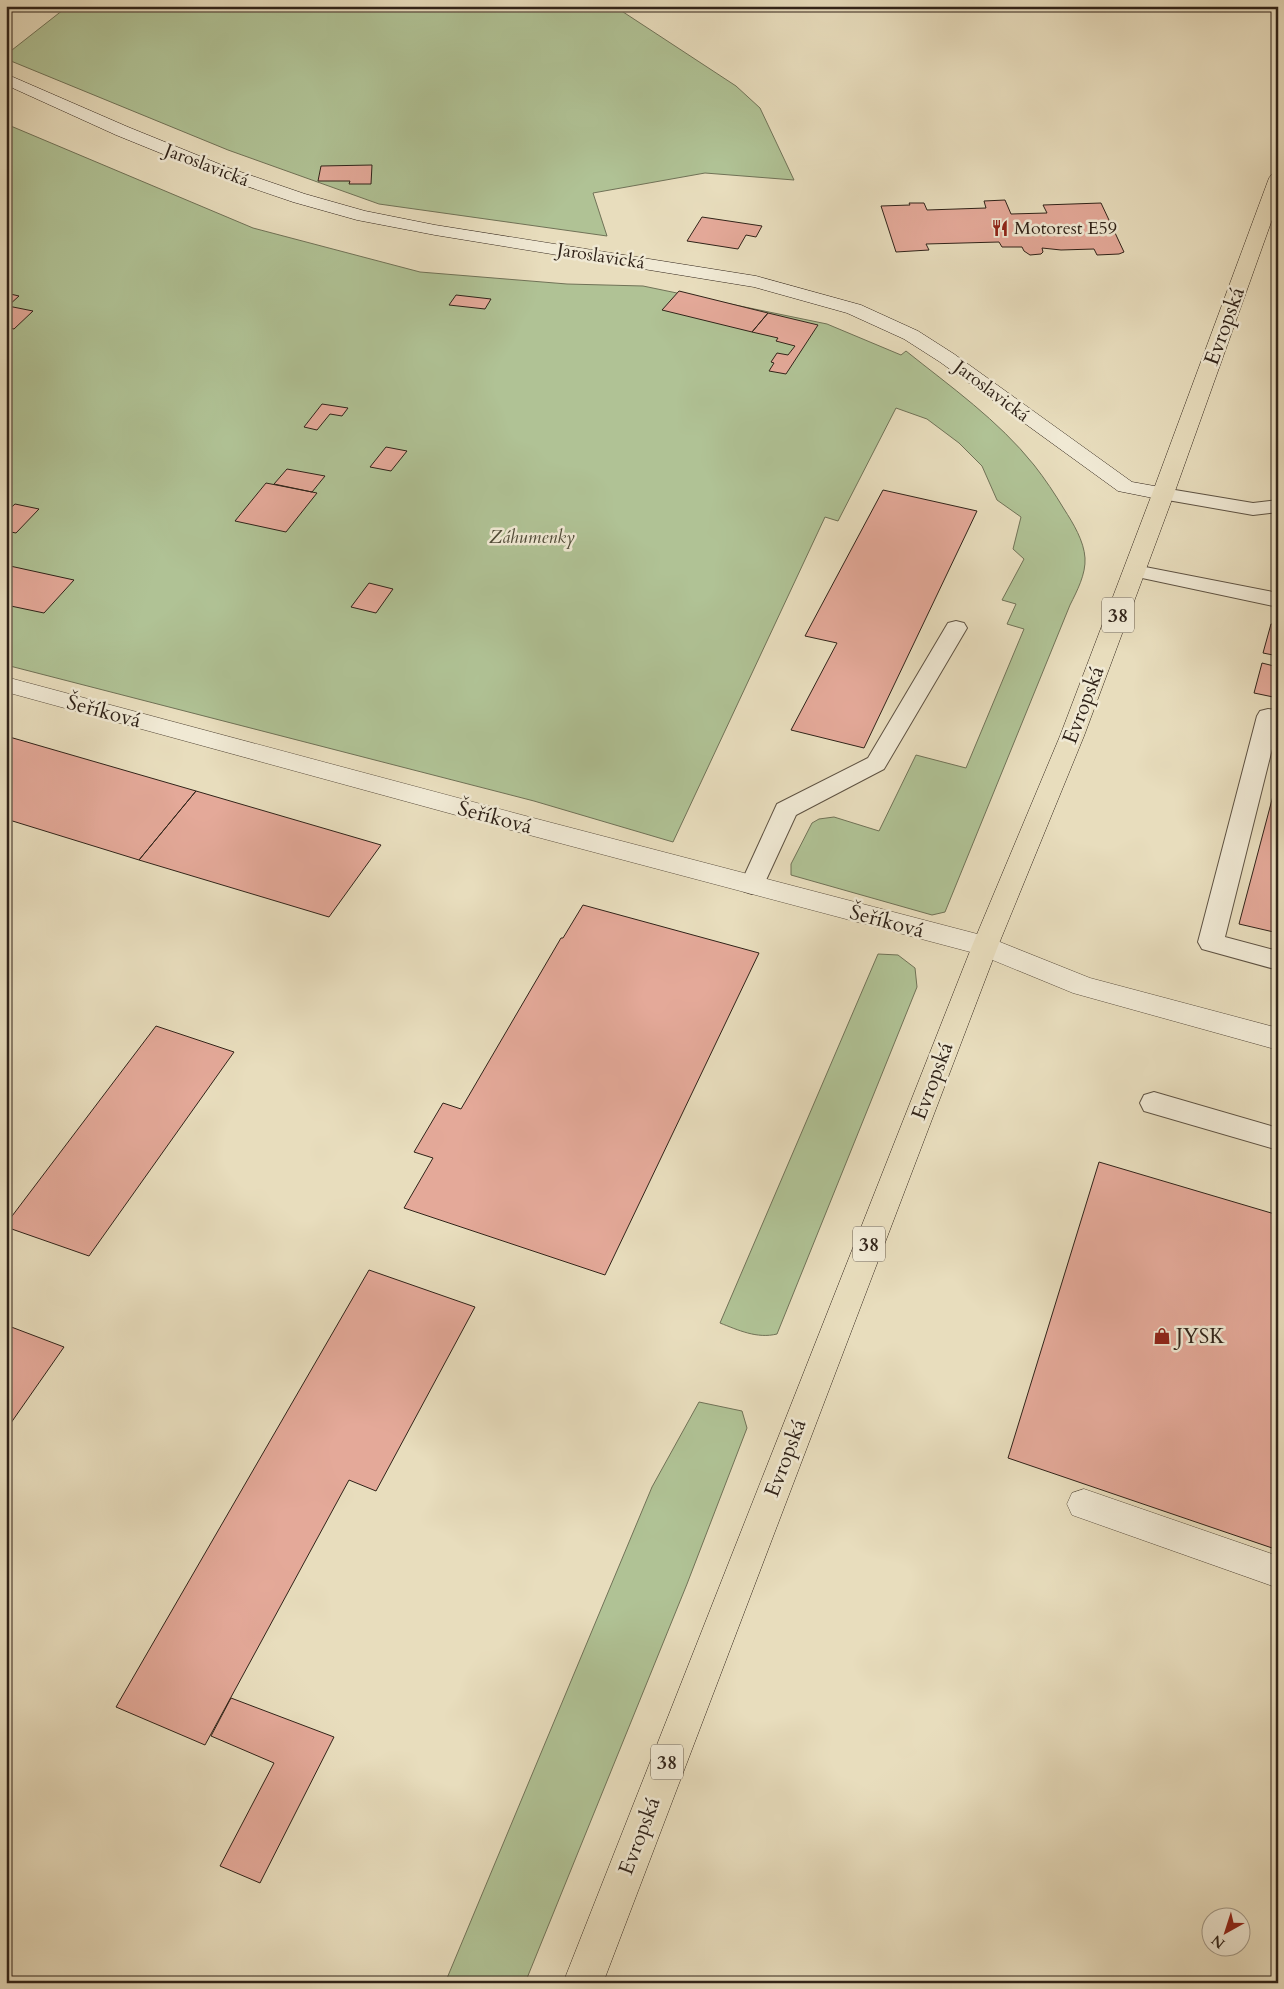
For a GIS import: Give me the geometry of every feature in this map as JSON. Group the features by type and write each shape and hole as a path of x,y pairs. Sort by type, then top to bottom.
{"main road":[{"name":"Evropská","path":"583,1983 985,946 1072,736 1164,494 1278,178"}],"street":[{"name":"Jaroslavická","path":"6,79 122,131 223,172 299,198 363,216 435,230 756,282 854,309 911,335 947,358 1125,487 1164,494"},
{"name":"Šeříková","path":"6,684 985,946 1083,986 1278,1039"},
{"path":"1084,1504 1278,1572"}],"lane":[{"path":"1164,494 1253,509 1278,506"},
{"path":"1135,571 1278,600"},
{"path":"752,885 786,810 876,763 956,628"},
{"path":"1278,718 1268,716 1211,942 1278,962"},
{"path":"1154,1103 1278,1139"}],"green space":[{"path":"68,6 614,6 736,86 760,108 794,180 705,173 593,193 607,236 379,204 228,150 6,59 6,56 12,50"},
{"name":"Záhumenky","path":"6,124 253,228 420,272 567,284 643,286 827,324 901,355 906,351 990,419 1020,449 1046,481 1078,532 1083,545 1085,564 1080,582 945,912 932,915 791,875 791,864 812,823 819,819 834,817 879,831 916,755 966,768 1024,629 1007,624 1016,604 1002,600 1024,559 1013,549 1021,517 997,500 982,466 959,443 927,419 896,408 838,521 825,517 673,842 534,801 6,665"},
{"path":"878,954 898,955 915,968 917,987 777,1334 755,1335 720,1323"},
{"path":"699,1402 742,1411 747,1428 687,1584 525,1983 445,1983 652,1487"}],"building":[{"path":"372,165 371,184 349,184 350,181 318,181 321,166"},
{"name":"Motorest E59","path":"1005,200 1011,214 1047,213 1043,205 1101,203 1124,252 1097,255 1094,249 1061,250 1042,248 1043,252 1041,254 1030,255 1022,247 1002,247 999,242 926,244 929,250 896,252 881,206 924,203 927,210 986,208 984,201"},
{"path":"702,217 762,226 756,237 746,235 738,249 687,241"},
{"path":"679,291 768,313 752,332 662,310"},
{"path":"6,293 19,296 8,306 33,311 14,329 6,327"},
{"path":"456,295 491,299 485,309 449,305"},
{"path":"768,313 818,325 786,374 769,371 774,363 771,362 777,353 788,355 795,346 776,341 778,338 752,332"},
{"path":"322,404 348,408 342,416 330,414 317,430 304,427"},
{"path":"386,447 407,451 391,471 370,467"},
{"path":"287,469 325,476 312,492 274,484"},
{"path":"266,483 317,493 286,532 235,521"},
{"path":"883,490 977,511 864,748 791,730 837,643 805,636"},
{"path":"15,504 39,509 16,533 6,531 6,512"},
{"path":"10,566 74,580 44,613 6,605 6,570"},
{"path":"369,583 393,589 376,613 351,607"},
{"path":"1271,624 1278,625 1278,656 1263,653"},
{"path":"1262,663 1278,667 1278,698 1254,693"},
{"path":"6,736 196,791 139,860 6,819"},
{"path":"1278,777 1278,933 1239,924"},
{"path":"196,791 381,845 329,917 139,860"},
{"path":"583,905 759,953 605,1275 404,1208 433,1158 414,1152 443,1103 461,1109 561,938 563,938"},
{"path":"156,1026 234,1052 89,1256 6,1227 6,1224"},
{"name":"JYSK","path":"1099,1162 1278,1215 1278,1550 1008,1458"},
{"path":"369,1270 475,1307 376,1491 349,1480 205,1745 116,1707"},
{"path":"6,1325 64,1347 6,1430"},
{"path":"231,1698 334,1737 260,1883 220,1866 274,1763 211,1736"}],"place":[{"name":"Motorest E59","path":"1000,228"},
{"name":"JYSK","path":"1162,1336"}]}
